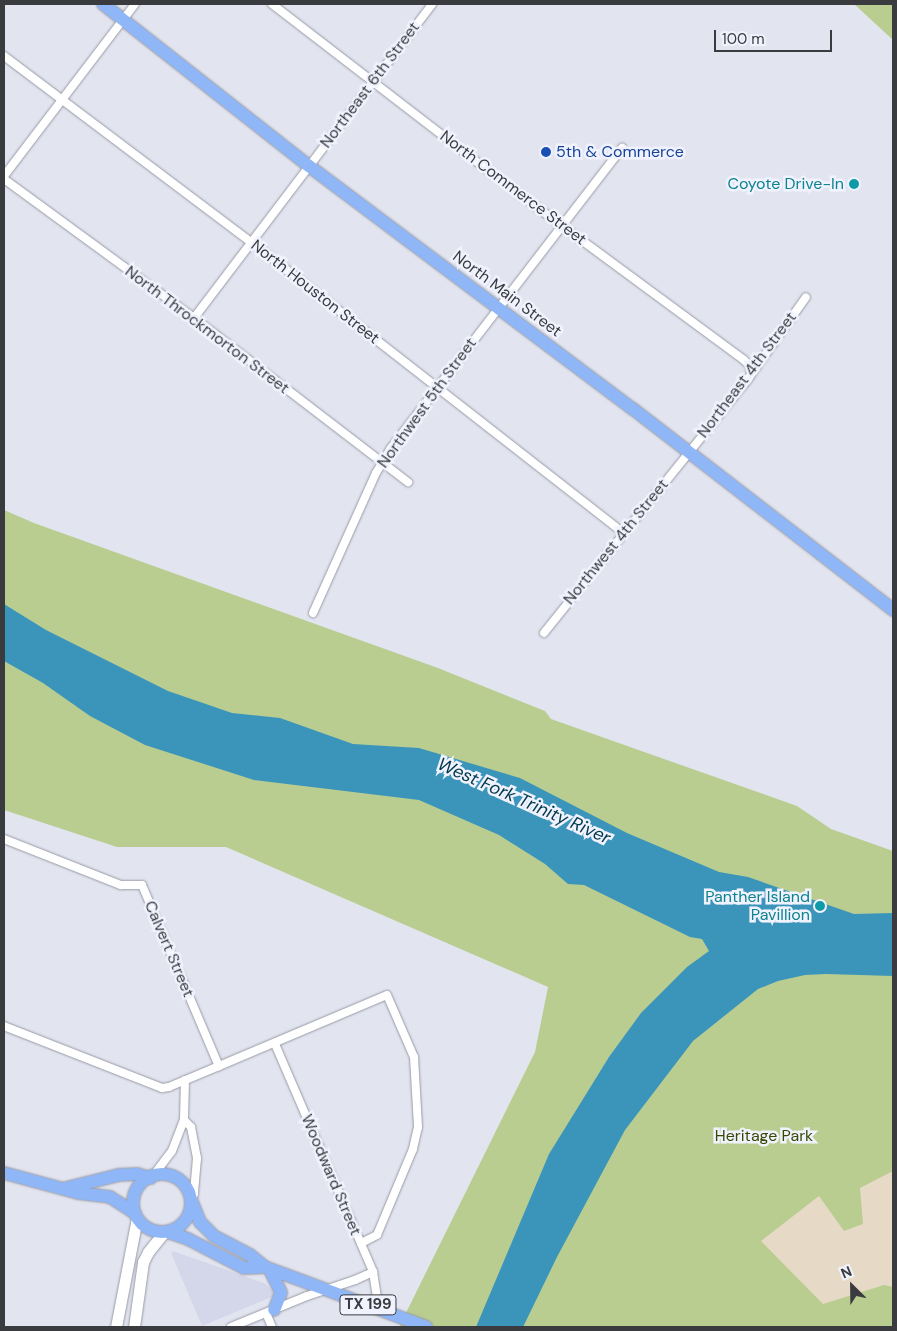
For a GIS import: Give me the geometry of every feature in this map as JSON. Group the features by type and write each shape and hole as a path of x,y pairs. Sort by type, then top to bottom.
{"main road":[{"name":"North Main Street","path":"103,4 309,166 498,307 893,610"},
{"path":"6,1174 66,1188 78,1193 110,1197 136,1215 146,1227 166,1232"},
{"path":"66,1188 119,1175 137,1174 152,1177"},
{"path":"116,1327 136,1215 133,1204 136,1191 140,1184 152,1177 163,1174 173,1176 188,1189 191,1200 187,1218 181,1225 166,1232 148,1252 143,1262 134,1327"},
{"name":"TX 199","path":"191,1200 200,1222 214,1236 250,1255 268,1268 426,1327"},
{"name":"TX 199","path":"166,1232 188,1239 244,1268 268,1268"},
{"path":"268,1268 281,1293 270,1311"}],"street":[{"path":"4,178 135,4"},
{"name":"North Commerce Street","path":"272,4 562,226 744,360 750,366 751,372"},
{"name":"Northeast 6th Street","path":"194,318 432,4"},
{"name":"North Houston Street","path":"4,56 251,242 624,533"},
{"name":"Northwest 5th Street","path":"313,613 382,462 498,307 622,148"},
{"name":"North Throckmorton Street","path":"4,178 194,318 408,482"},
{"name":"Northeast 4th Street","path":"688,452 751,372 806,297"},
{"name":"Northwest 4th Street","path":"544,633 688,452"},
{"name":"Calvert Street","path":"4,839 121,885 142,886 219,1066"},
{"path":"4,1026 162,1088 274,1044 387,995 414,1057 418,1127 413,1149 377,1235 361,1243"},
{"name":"Woodward Street","path":"274,1044 373,1272 378,1309"},
{"path":"152,1177 172,1151 184,1120 185,1080"},
{"path":"184,1120 191,1128 196,1158 194,1194 191,1200"},
{"path":"231,1327 373,1272"},
{"path":"270,1311 272,1327"}],"shaded area":[{"path":"893,1157 893,1327 570,1327 586,1286"},
{"path":"173,1251 264,1283 271,1289 274,1296 202,1326 171,1253"}],"green space":[{"path":"854,4 893,4 893,40"},
{"name":"Heritage Park","path":"4,510 34,523 438,668 545,711 551,719 797,806 831,829 893,851 893,1171 860,1188 863,1224 844,1231 819,1196 761,1241 823,1304 884,1285 893,1287 893,1327 399,1327 535,1052 548,987 226,847 117,847 4,810"}],"water":[{"name":"West Fork Trinity River","path":"4,604 46,630 168,691 232,713 280,718 353,744 419,748 520,778 627,833 719,872 748,877 854,914 893,913 893,976 826,974 805,975 778,981 758,989 693,1041 625,1130 557,1257 523,1327 476,1327 549,1154 609,1057 641,1013 687,967 709,951 702,939 690,937 584,885 568,884 545,864 499,835 419,800 254,780 145,745 90,716 43,683 4,661"}],"place":[{"name":"5th & Commerce","path":"546,152"},
{"name":"Coyote Drive-In","path":"854,184"},
{"name":"Panther Island Pavillion","path":"820,906"}]}
